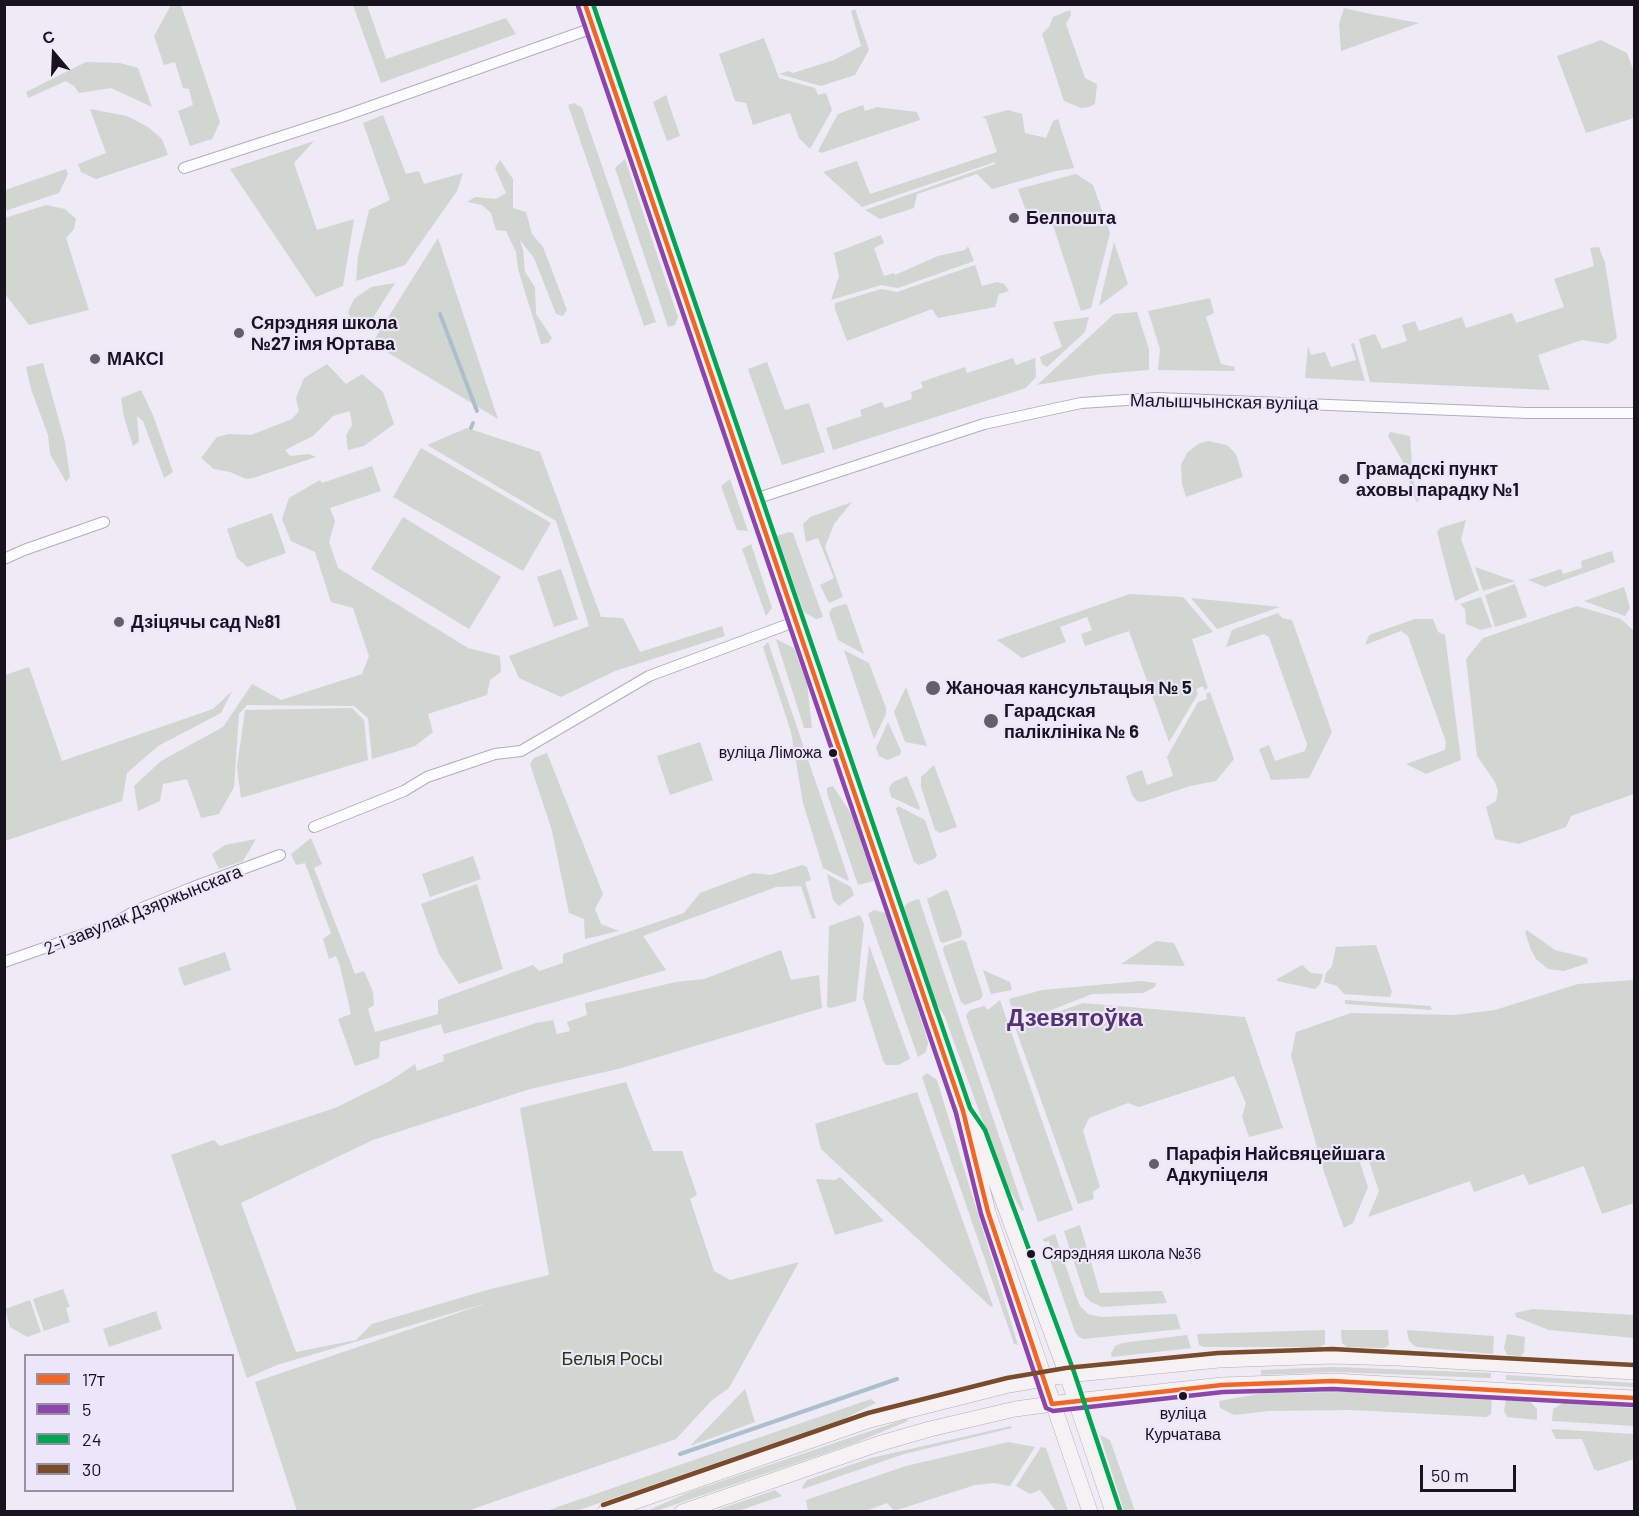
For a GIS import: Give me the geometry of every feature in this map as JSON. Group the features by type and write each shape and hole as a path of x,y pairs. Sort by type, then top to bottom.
{"street":[{"path":"585,4 963,1111 988,1212 1043,1380 1090,1512"},
{"path":"184,168 341,117 593,28"},
{"name":"Малышчынская вуліца","path":"755,499 984,424 1092,402 1157,398 1527,413 1635,413"},
{"path":"4,560 24,550 104,522"},
{"path":"314,827 404,791 427,777 495,754 521,751 649,676 797,621"},
{"name":"2-і завулак Дзяржынскага","path":"4,962 113,924 135,911 280,855"},
{"path":"963,1111 978,1133 1067,1375 1113,1512"},
{"path":"604,1512 870,1420 934,1402 1067,1375 1195,1362 1332,1356 1635,1372"},
{"path":"682,1512 878,1444 1005,1411 1075,1401 1222,1385 1333,1381 1635,1398"}],"green space":[{"path":"171,5 181,5 220,122 212,139 190,146 178,111 193,105 189,89 183,88 175,62 164,65 154,36"},
{"path":"353,5 367,5 386,59 506,18 516,34 381,83"},
{"path":"1344,8 1419,23 1341,51 1339,24"},
{"path":"855,9 869,50 855,75 821,86 779,74 789,71 793,73 834,60 861,46 851,11"},
{"path":"1070,10 1071,15 1066,24 1085,78 1097,84 1095,104 1089,107 1081,108 1064,101 1042,34 1049,27 1053,17"},
{"path":"764,38 779,78 815,88 818,95 826,93 832,110 810,149 799,138 790,113 753,125 746,103 735,101 719,54"},
{"path":"1601,40 1627,53 1634,72 1634,118 1586,133 1557,56"},
{"path":"86,62 120,63 138,68 152,107 111,88 79,93 66,81 28,98 26,92"},
{"path":"666,95 680,136 667,141 653,102"},
{"path":"574,103 582,108 656,322 644,326 568,105"},
{"path":"863,105 865,111 877,107 917,112 920,120 821,153 818,151 838,114"},
{"path":"90,109 127,116 148,127 162,139 168,155 96,179 81,172 78,164 106,153"},
{"path":"1008,110 1022,114 1025,133 1046,138 1053,121 1058,119 1074,168 992,189 977,174 917,194 914,208 880,219 865,210 995,164 995,162 862,207 823,172 857,161 870,194 997,152 986,119 982,117"},
{"path":"383,115 406,174 419,171 424,184 463,173 457,191 405,265 356,281 358,256 369,210 390,200 363,123"},
{"path":"314,141 294,163 317,230 354,219 343,286 316,297 230,169"},
{"path":"625,159 678,317 675,325 668,327 615,168"},
{"path":"500,160 513,179 513,208 526,212 532,234 543,247 567,310 563,316 556,314 534,258 520,240 525,272 535,287 536,314 552,338 548,343 541,344 518,269 516,252 506,231 496,230 491,213 482,205 467,202 475,197 496,199 506,193 495,168"},
{"path":"66,169 68,174 59,193 5,211 5,190"},
{"path":"1076,174 1093,185 1110,233 1091,308 1081,311 1049,213 1029,219 1018,189"},
{"path":"46,205 65,209 76,219 74,229 66,238 89,310 29,325 5,294 5,218"},
{"path":"881,235 884,243 874,248 884,276 894,273 895,275 938,256 965,250 968,246 974,261 898,288 881,285 831,300 839,276 834,253"},
{"path":"438,238 498,419 372,343"},
{"path":"1114,242 1128,284 1099,306"},
{"path":"1599,247 1605,263 1617,338 1608,344 1582,340 1538,355 1550,390 1370,382 1359,339 1375,334 1382,349 1407,341 1402,325 1415,321 1419,331 1462,317 1466,328 1512,313 1516,323 1564,307 1554,279 1594,266 1590,248"},
{"path":"975,265 982,286 997,282 1004,284 1009,291 999,294 995,307 938,318 932,309 847,341 835,309 835,303 881,289 897,292"},
{"path":"395,283 367,327 354,327 348,312 354,299 371,287"},
{"path":"1210,298 1214,313 1206,317 1221,364 1235,367 1234,371 1158,370 1160,349 1148,311"},
{"path":"1137,312 1149,349 1149,370 1102,374 1037,385 1114,314"},
{"path":"1089,317 1085,332 1047,367 1042,364 1040,357 1062,347 1053,322"},
{"path":"1354,343 1365,381 1305,378 1308,346 1311,355 1325,352 1331,367 1356,360 1351,344"},
{"path":"1013,358 1016,365 1035,358 1036,377 1026,388 833,450 826,428 862,416 860,410 882,402 885,408 912,399 911,392 923,388 921,382 965,367 967,373"},
{"path":"767,362 785,410 809,403 825,452 782,465 748,369"},
{"path":"43,363 65,442 70,477 66,482 50,454 48,435 31,389 26,367"},
{"path":"327,364 346,384 362,374 383,392 394,424 364,446 348,450 346,435 352,425 350,411 333,416 313,436 285,450 290,456 309,454 316,457 253,478 246,479 230,472 214,469 201,458 217,437 229,434 251,435 292,419 299,411 296,398 304,378"},
{"path":"141,390 153,415 173,472 164,478 143,421 137,416 139,442 133,446 124,417 121,398"},
{"path":"467,428 540,452 601,617 623,618 640,652 722,626 725,636 615,671 561,697 519,678 509,656 589,626 556,521 427,445"},
{"path":"1390,432 1410,436 1413,479 1419,502 1416,501 1402,460 1388,436"},
{"path":"1208,441 1227,445 1236,454 1243,477 1186,497 1182,484 1181,465 1187,453 1198,444"},
{"path":"421,448 551,523 523,571 393,497"},
{"path":"372,466 381,491 330,508 335,521 329,542 338,568 468,648 500,656 501,672 490,680 487,695 428,714 433,732 415,746 372,759 368,718 354,706 247,705 239,714 234,787 219,814 201,818 187,779 163,784 160,801 138,811 134,786 161,761 223,727 252,684 281,700 362,674 369,656 353,608 331,602 315,552 291,541 282,519 289,498 320,480 322,483"},
{"path":"730,479 748,531 737,530 721,486"},
{"path":"852,502 834,524 825,547 843,597 829,603 820,585 834,578 818,538 806,542 803,524 810,517"},
{"path":"272,513 286,553 247,567 237,558 227,529"},
{"path":"403,517 501,577 469,629 371,569"},
{"path":"1466,520 1461,539 1479,590 1455,601 1437,532 1440,528"},
{"path":"793,533 823,617 816,619 804,612 777,536"},
{"path":"751,544 772,608 766,616 742,549"},
{"path":"1612,551 1615,562 1545,587 1528,580 1561,569 1563,574 1582,568 1581,561"},
{"path":"1475,567 1515,581 1483,591"},
{"path":"561,569 578,619 554,627 537,577"},
{"path":"1515,584 1527,617 1495,627 1485,595"},
{"path":"1624,587 1630,608 1625,616 1584,601"},
{"path":"1130,594 1183,597 1213,632 1192,639 1208,688 1204,690 1203,686 1196,689 1198,694 1169,742 1129,631 1085,646 1081,634 1092,630 1087,617 1060,627 1066,642 1022,658 997,640"},
{"path":"1481,597 1492,627 1481,630 1466,624 1465,609 1460,604"},
{"path":"1191,598 1280,607 1217,629"},
{"path":"845,604 864,654 838,640 829,613 832,608"},
{"path":"1577,606 1621,619 1634,631 1634,794 1571,816 1566,827 1519,844 1495,839 1486,807 1496,801 1498,791 1495,782 1477,756 1466,659 1483,638"},
{"path":"1278,613 1282,618 1292,620 1332,732 1309,778 1271,780 1259,749 1269,745 1275,761 1305,751 1307,744 1269,637 1264,634 1226,647 1232,630"},
{"path":"1415,619 1433,619 1438,632 1445,635 1461,760 1426,774 1406,764 1445,750 1446,742 1408,636 1401,631 1365,645 1369,635"},
{"path":"776,639 794,648 807,683 812,728 804,728"},
{"path":"768,642 848,881 823,868 803,803 791,732 763,647"},
{"path":"844,650 869,663 886,708 886,714 874,739"},
{"path":"29,667 62,761 213,709 232,691 221,713 158,746 127,773 122,801 5,841 5,675"},
{"path":"906,687 927,746 905,742 894,712"},
{"path":"1210,692 1234,759 1216,781 1190,786 1142,802 1137,801 1132,795 1126,776 1142,770 1147,785 1173,776 1167,757 1198,702 1207,699 1206,694"},
{"path":"352,708 364,720 368,760 241,798 237,767 245,710"},
{"path":"888,722 901,751 900,755 887,760 879,756 876,748"},
{"path":"700,742 713,780 670,795 657,756"},
{"path":"547,753 603,894 595,909 601,924 619,931 585,939 584,919 569,913 552,831 530,764 534,758"},
{"path":"934,765 957,827 940,833 935,830 921,787 921,777"},
{"path":"907,776 919,810 891,797 889,788 893,782"},
{"path":"833,786 852,815 874,881 858,885 827,793 827,788"},
{"path":"898,806 925,820 937,856 934,859 919,865 914,862 896,809"},
{"path":"311,838 322,864 314,868 355,974 364,971 373,992 374,1005 368,1009 375,1032 438,1014 438,1000 533,965 539,971 563,963 563,954 684,913 700,893 753,873 771,875 802,865 807,867 811,880 805,882 816,918 812,919 801,886 776,887 643,936 666,970 444,1034 441,1024 380,1042 379,1058 355,1066 338,1019 351,1014 340,966 336,956 329,959 323,939 331,933 305,863 296,865 291,854"},
{"path":"256,839 243,861 219,869 212,854 225,845"},
{"path":"473,856 481,879 430,897 422,874"},
{"path":"827,874 851,887 854,895 839,906 833,900"},
{"path":"477,884 503,969 459,984 439,954 421,904"},
{"path":"945,890 948,891 962,932 961,937 943,943 940,941 927,899"},
{"path":"919,899 1024,1210 1022,1211 1004,1180 945,1017 936,1003 904,907 909,902"},
{"path":"874,910 886,913 925,1032 928,1043 926,1052 918,1057 868,914"},
{"path":"860,915 864,924 856,1001 827,1007 829,926"},
{"path":"1527,930 1555,950 1587,958 1588,963 1564,971 1548,969 1536,959 1531,950 1525,932"},
{"path":"962,940 966,942 983,995 981,999 965,1005 961,1002 943,950 944,946"},
{"path":"1156,941 1174,943 1185,966 1121,964"},
{"path":"869,945 910,1059 898,1065 886,1065 883,1061 863,998"},
{"path":"1376,945 1392,992 1390,997 1344,994 1337,986 1324,982 1326,973 1332,966 1336,947"},
{"name":"Белыя Росы","path":"781,950 791,980 819,975 822,1008 618,1069 530,1089 373,1140 241,1203 296,1352 356,1340 372,1324 487,1290 549,1275 520,1108 626,1082 653,1151 682,1151 697,1195 690,1199 714,1271 730,1280 799,1262 729,1388 711,1401 676,1439 467,1511 297,1511 255,1382 490,1302 277,1365 247,1378 171,1155 214,1140 220,1146 335,1108 390,1081 415,1064 417,1071 444,1061 443,1055 536,1023 553,1020 557,1034 570,1031 567,1022 587,1015 585,1003 676,982 704,979"},
{"path":"225,952 231,970 184,986 178,968"},
{"path":"1302,965 1311,973 1323,974 1320,984 1315,989 1277,981 1277,979"},
{"path":"983,970 1010,982 1012,990 991,994"},
{"path":"1634,980 1634,1203 1602,1214 1584,1166 1529,1185 1524,1174 1474,1192 1470,1181 1368,1217 1379,1191 1365,1150 1357,1154 1368,1187 1353,1223 1344,1228 1324,1172 1291,1056 1296,1032 1351,1013 1454,1015 1495,1010 1578,984"},
{"path":"1141,981 1156,983 1155,987 1143,993 1092,994 1039,1015 1011,1006 1009,999 1042,990"},
{"path":"1000,1000 1073,1210 1038,1222 966,1016 970,1010 984,1006 988,1010"},
{"path":"1345,1000 1430,1006 1432,1010 1345,1004"},
{"path":"1083,1003 1245,1017 1283,1128 1249,1137 1242,1117 1246,1103 1234,1076 1139,1107 1128,1103 1089,1118 1083,1131 1100,1187 1093,1192 1094,1199 1078,1204 1015,1027"},
{"path":"927,1073 937,1080 1018,1345 1014,1344 922,1077"},
{"path":"917,1092 993,1306 991,1307 821,1149 815,1124"},
{"path":"840,1177 884,1221 835,1235 816,1179 835,1180"},
{"path":"1080,1225 1100,1293 1162,1291 1167,1303 1102,1307 1091,1302 1085,1296 1064,1231"},
{"path":"1055,1234 1080,1306 1088,1314 1102,1317 1176,1314 1181,1329 1083,1339 1079,1337 1075,1332 1049,1257 1053,1254 1049,1241 1044,1242 1043,1239"},
{"path":"63,1289 70,1307 66,1308 70,1322 44,1331 33,1299"},
{"path":"30,1300 41,1332 27,1337 10,1327 5,1309"},
{"path":"1533,1309 1634,1315 1634,1338 1549,1330 1516,1317 1515,1313"},
{"path":"156,1311 162,1329 109,1347 103,1329"},
{"path":"1325,1330 1325,1344 1320,1347 1204,1347 1199,1345 1197,1334"},
{"path":"1341,1330 1388,1330 1389,1345 1384,1348 1347,1347 1342,1343"},
{"path":"1407,1330 1494,1336 1493,1354 1416,1347 1409,1341"},
{"path":"1507,1334 1525,1337 1524,1352 1521,1356 1507,1355 1504,1348"},
{"path":"1187,1335 1191,1348 1112,1357 1111,1354 1115,1346 1122,1343"},
{"path":"1334,1367 1491,1373 1491,1378 1334,1372 1261,1375 1261,1370"},
{"path":"1506,1375 1634,1383 1634,1387 1506,1380"},
{"path":"745,1389 755,1422 690,1446"},
{"path":"1352,1392 1492,1398 1491,1414 1486,1417 1352,1410 1268,1411 1234,1415 1220,1408 1219,1401 1264,1393"},
{"path":"871,1399 876,1403 841,1420 576,1511 546,1511"},
{"path":"1506,1400 1529,1400 1537,1409 1537,1420 1507,1417 1504,1411"},
{"path":"1563,1403 1634,1408 1634,1426 1552,1421 1553,1409"},
{"path":"906,1419 908,1421 855,1443 656,1511 647,1511 689,1492"},
{"path":"1011,1426 1012,1428 904,1454 803,1489 802,1487 807,1480 871,1458"},
{"path":"1551,1429 1634,1434 1634,1459 1598,1471 1594,1469 1582,1439 1556,1439"},
{"path":"1100,1435 1110,1440 1135,1511 1124,1511"},
{"path":"1008,1442 1035,1447 1010,1486 994,1483 975,1485 894,1511 887,1503 866,1511 808,1511 806,1500 906,1466"},
{"path":"1041,1447 1046,1448 1068,1511 1056,1511 1040,1490 1030,1494 1016,1486"},
{"path":"775,1490 782,1496 738,1511 714,1511"}],"waterway":[{"path":"440,314 477,411"},
{"path":"471,428 473,423"},
{"path":"680,1454 897,1379"}],"transit line":[{"name":"17т","path":"585,4 963,1111 988,1212 1052,1404 1222,1385 1333,1381 1634,1398"},
{"name":"24","path":"593,4 970,1108 985,1130 1074,1372 1120,1510"},
{"name":"5","path":"578,6 956,1113 981,1214 1046,1408 1053,1411 1223,1392 1333,1389 1634,1405"},
{"name":"30","path":"603,1505 868,1413 1007,1378 1066,1368 1218,1353 1332,1349 1634,1365"}],"place":[{"name":"Белпошта","path":"1014,218"},
{"name":"Сярэдняя школа №27 імя Юртава","path":"239,333"},
{"name":"МАКСІ","path":"95,359"},
{"name":"Грамадскі пункт аховы парадку №1","path":"1344,479"},
{"name":"Дзіцячы сад №81","path":"119,622"},
{"name":"Жаночая кансультацыя № 5","path":"933,688"},
{"name":"Гарадская паліклініка № 6","path":"991,721"},
{"name":"вуліца Ліможа","path":"833,753"},
{"name":"Парафія Найсвяцейшага Адкупіцеля","path":"1154,1164"},
{"name":"Сярэдняя школа №36","path":"1031,1254"},
{"name":"вуліца Курчатава","path":"1183,1396"}],"district":[{"name":"Дзевятоўка","path":"1075,1018"}]}
